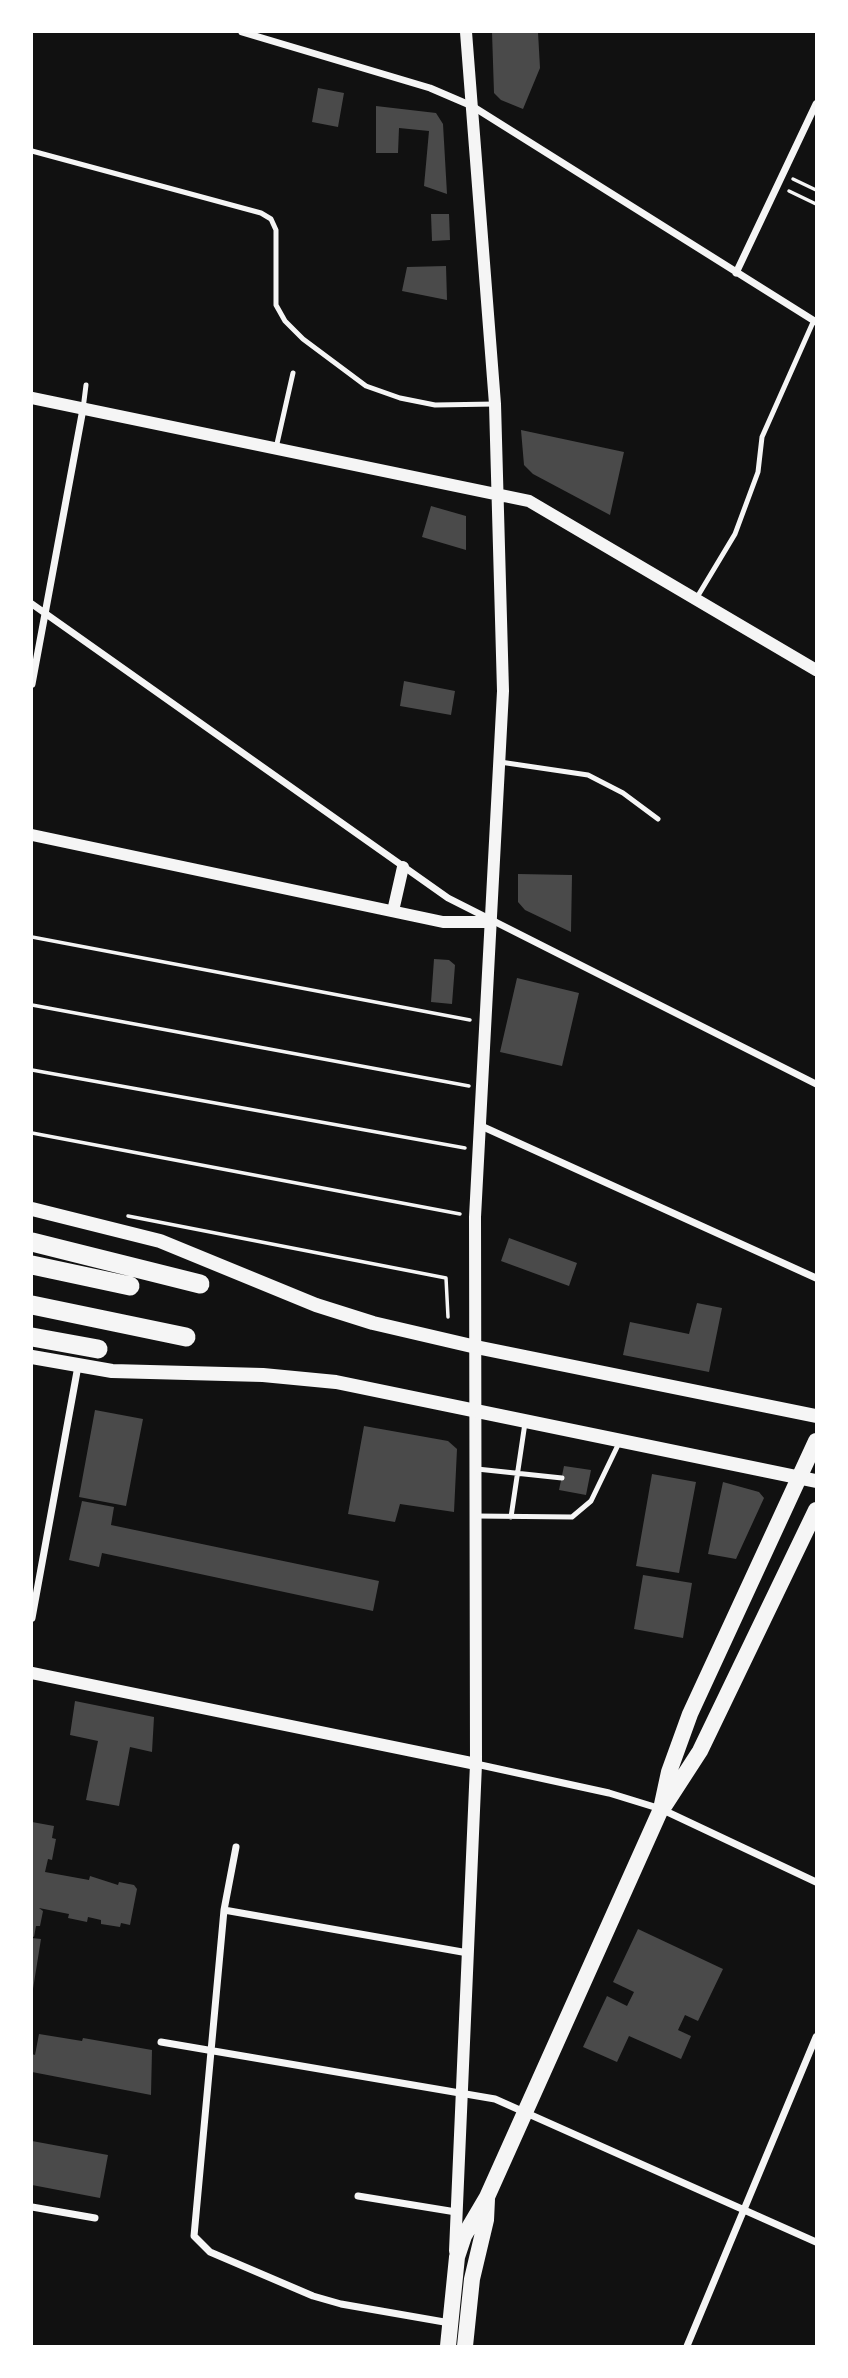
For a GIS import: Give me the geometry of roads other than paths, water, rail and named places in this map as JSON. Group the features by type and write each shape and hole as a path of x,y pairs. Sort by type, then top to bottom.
{"highway":[{"path":"32,1242 200,1284"},
{"path":"32,1265 130,1286"},
{"path":"32,1305 186,1337"},
{"path":"32,1337 98,1349"}],"main road":[{"path":"32,1209 124,1230 189,1251 348,1316 476,1347 817,1416"},
{"path":"32,1357 78,1366 150,1374 300,1377 477,1410 817,1481"},
{"path":"661,1809 669,1772 690,1714 817,1441"},
{"path":"448,2347 455,2278 464,2236 487,2197 661,1809 700,1751 817,1510"},
{"path":"466,2347 470,2290 486,2220 487,2197"}],"street":[{"path":"242,32 430,88 472,106 815,321"},
{"path":"455,2278 476,1764 479,1125 503,691 495,404 466,32"},
{"path":"736,273 816,104"},
{"path":"32,398 529,502 817,670"},
{"path":"32,684 83,409"},
{"path":"32,604 448,898 817,1084"},
{"path":"32,835 455,923 492,922"},
{"path":"393,911 403,867"},
{"path":"479,1125 817,1278"},
{"path":"32,1618 78,1366"},
{"path":"32,1673 609,1793 661,1809 817,1882"},
{"path":"236,1847 223,1910 209,2050 193,2223 197,2242 209,2252 320,2298 450,2323"},
{"path":"223,1910 468,1953"},
{"path":"687,2347 817,2037"},
{"path":"161,2042 495,2099 526,2110 817,2242"},
{"path":"358,2196 456,2212"},
{"path":"32,2207 95,2218"}],"lane":[{"path":"32,151 261,213 271,219 276,230 276,305 285,321 303,339 366,386 400,398 435,405 495,404"},
{"path":"696,599 736,534 758,472 762,437 815,321"},
{"path":"276,448 293,373"},
{"path":"83,409 86,385"},
{"path":"500,762 588,775 623,793 658,819"},
{"path":"511,1517 526,1420"},
{"path":"477,1516 572,1517 591,1501 621,1440"},
{"path":"477,1469 562,1478"},
{"path":"589,1480 600,1480"}]}
